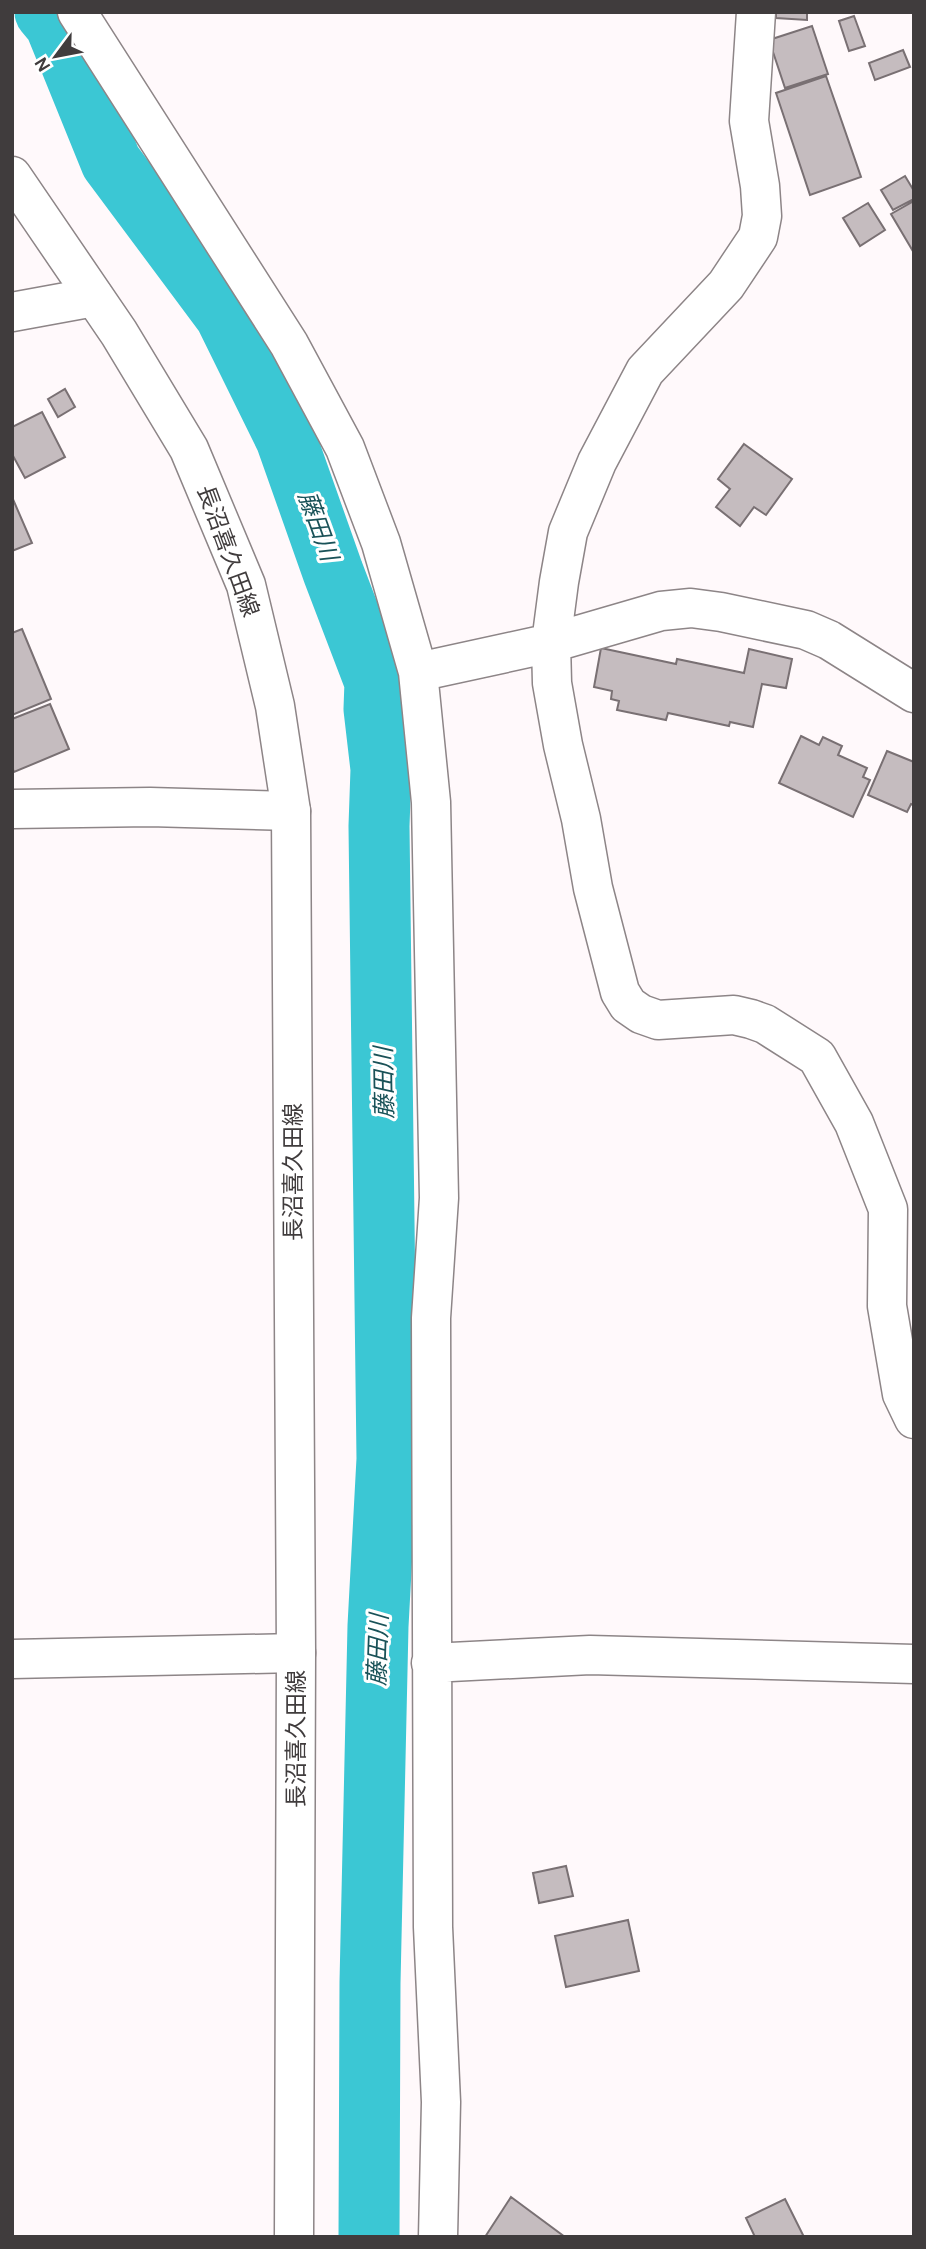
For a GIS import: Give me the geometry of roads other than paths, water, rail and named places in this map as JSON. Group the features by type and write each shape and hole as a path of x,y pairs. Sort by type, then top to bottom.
{"street":[{"path":"77,12 289,344 345,447 381,543 418,672 431,803 439,1198 431,1318 433,1927 440,2102 438,2237"},
{"path":"756,12 749,121 760,186 762,216 758,237 726,285 645,371 597,462 568,532 551,643 552,683 593,888 620,992 628,1005 641,1014 658,1020 734,1015 765,1024 817,1057 854,1123 888,1209 887,1306 902,1394 914,1419"},
{"name":"長沼喜久田線","path":"12,176 119,333 189,449 246,585 275,706 291,811 296,1653 294,2237"},
{"path":"12,312 94,297"},
{"path":"418,672 551,643 661,611 691,608 806,630 829,640 914,693"},
{"path":"12,809 150,807 291,811"},
{"path":"12,1659 296,1653"},
{"path":"431,1663 590,1655 914,1664"}],"waterway":[{"name":"藤田川","path":"45,12 55,24 111,162 225,315 286,439 375,682 374,709 381,769 379,826 387,1459 378,1626 370,1983 369,2237"}]}
